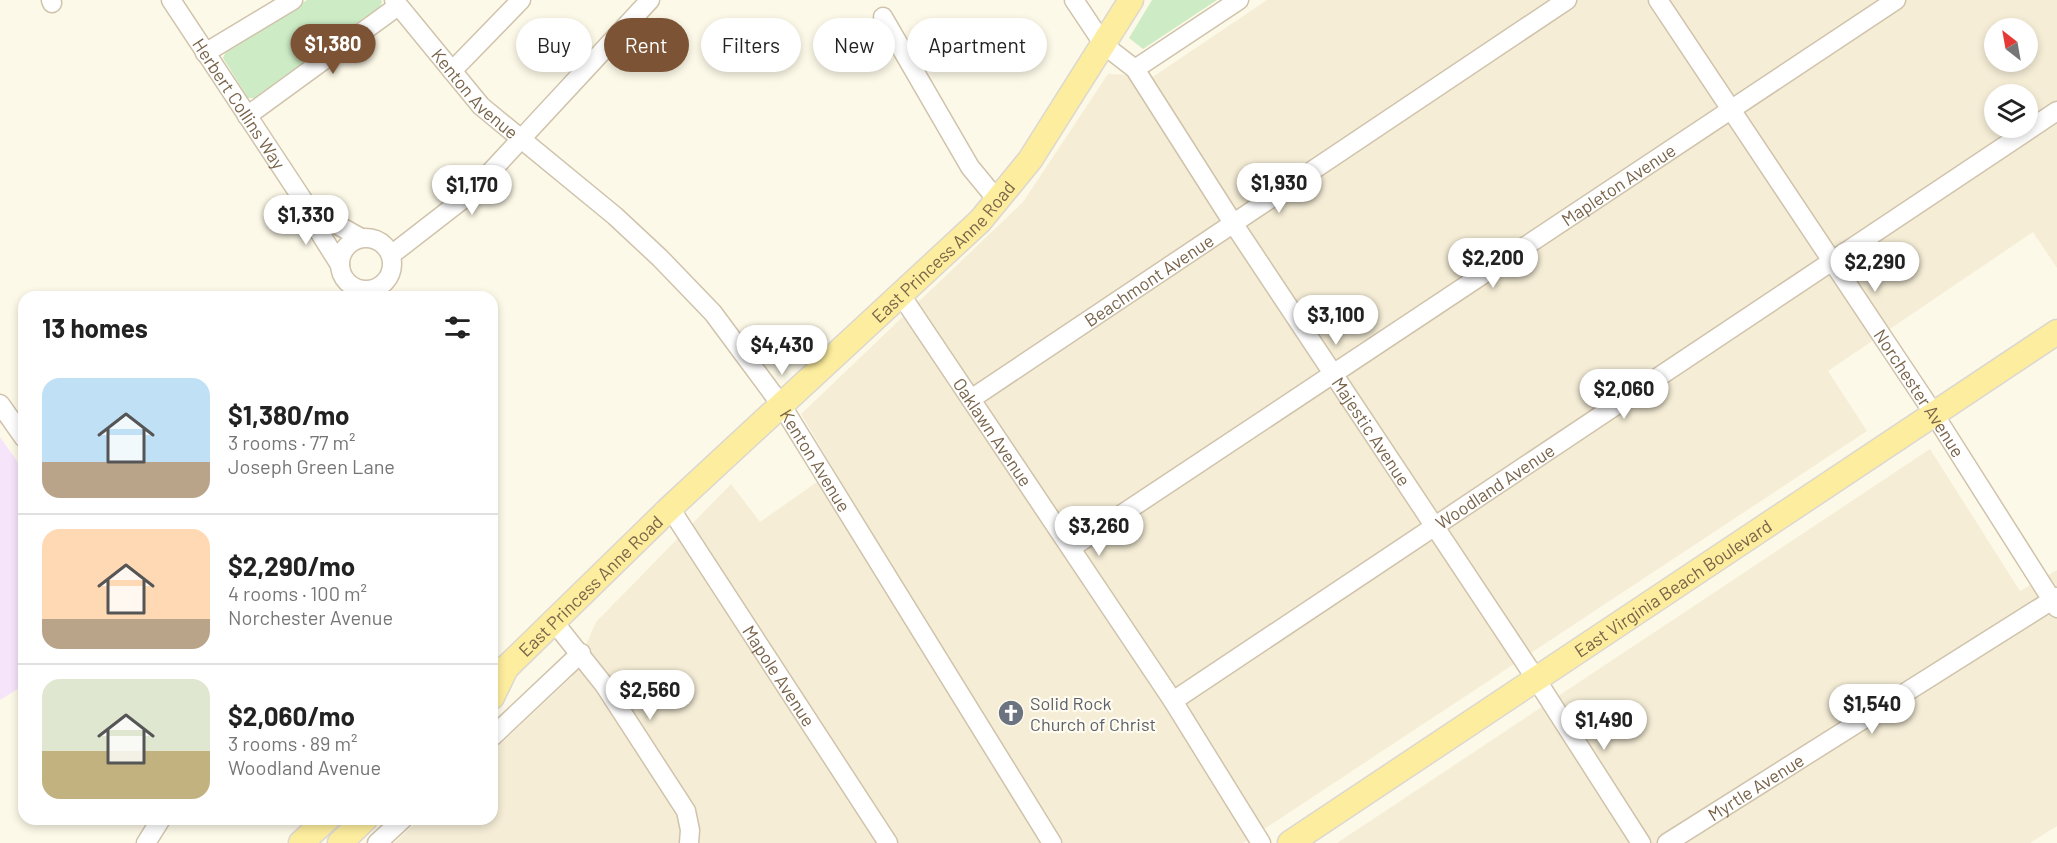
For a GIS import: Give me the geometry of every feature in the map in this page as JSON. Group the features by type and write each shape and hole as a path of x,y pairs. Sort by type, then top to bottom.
{"main road":[{"name":"East Princess Anne Road","path":"499,672 554,622 670,508 980,221 1030,160 1131,0"},
{"name":"East Virginia Beach Boulevard","path":"1290,843 2057,332"},
{"path":"301,843 320,825"},
{"path":"340,843 359,825"}],"street":[{"name":"Herbert Collins Way","path":"171,0 309,209 318,230 340,265 345,279 356,288 371,290 384,283 392,270 391,255 388,249 376,239 361,238 309,209"},
{"path":"205,53 292,0"},
{"name":"Majestic Avenue","path":"1074,0 1104,45 1135,69 1233,223 1536,679 1641,843"},
{"path":"1135,69 1239,0"},
{"name":"Beachmont Avenue","path":"971,399 1567,0"},
{"name":"Norchester Avenue","path":"1658,0 1934,414 2055,602"},
{"name":"Mapleton Avenue","path":"1071,548 1896,0"},
{"path":"391,255 471,193 648,1"},
{"path":"452,71 515,2"},
{"path":"247,116 396,3"},
{"name":"Kenton Avenue","path":"396,3 481,106 615,216 660,258 713,313 782,406 1052,843"},
{"path":"883,17 970,167 998,201"},
{"name":"Woodland Avenue","path":"1173,701 2057,111"},
{"path":"340,265 348,245 361,238"},
{"name":"Oaklawn Avenue","path":"901,295 1173,701 1261,843"},
{"path":"0,404 18,430"},
{"name":"Mapole Avenue","path":"670,508 888,843"},
{"name":"Myrtle Avenue","path":"1667,843 2055,602"},
{"path":"554,622 581,653 612,696 686,812 690,830 689,843"},
{"path":"498,730 581,653"},
{"path":"146,843 157,825"},
{"path":"377,843 396,825"}],"shaded area":[{"path":"1267,0 2057,0 2057,268 2033,232 1828,371 1867,431 1243,843 394,843 414,825 498,825 498,746 572,677 596,622 731,484 760,522 834,470 801,414 1023,202 1108,74 1154,76"},
{"path":"0,437 18,462 18,689 0,700"},
{"path":"1930,449 2020,591 2057,570 2057,826 2030,843 1337,843"}],"green space":[{"path":"307,0 381,0 382,2 377,15 260,98 248,98 223,58 227,49"},
{"path":"1152,0 1217,0 1143,49 1129,38"}],"place":[{"name":"Solid Rock Church of Christ","path":"1011,713"}]}
